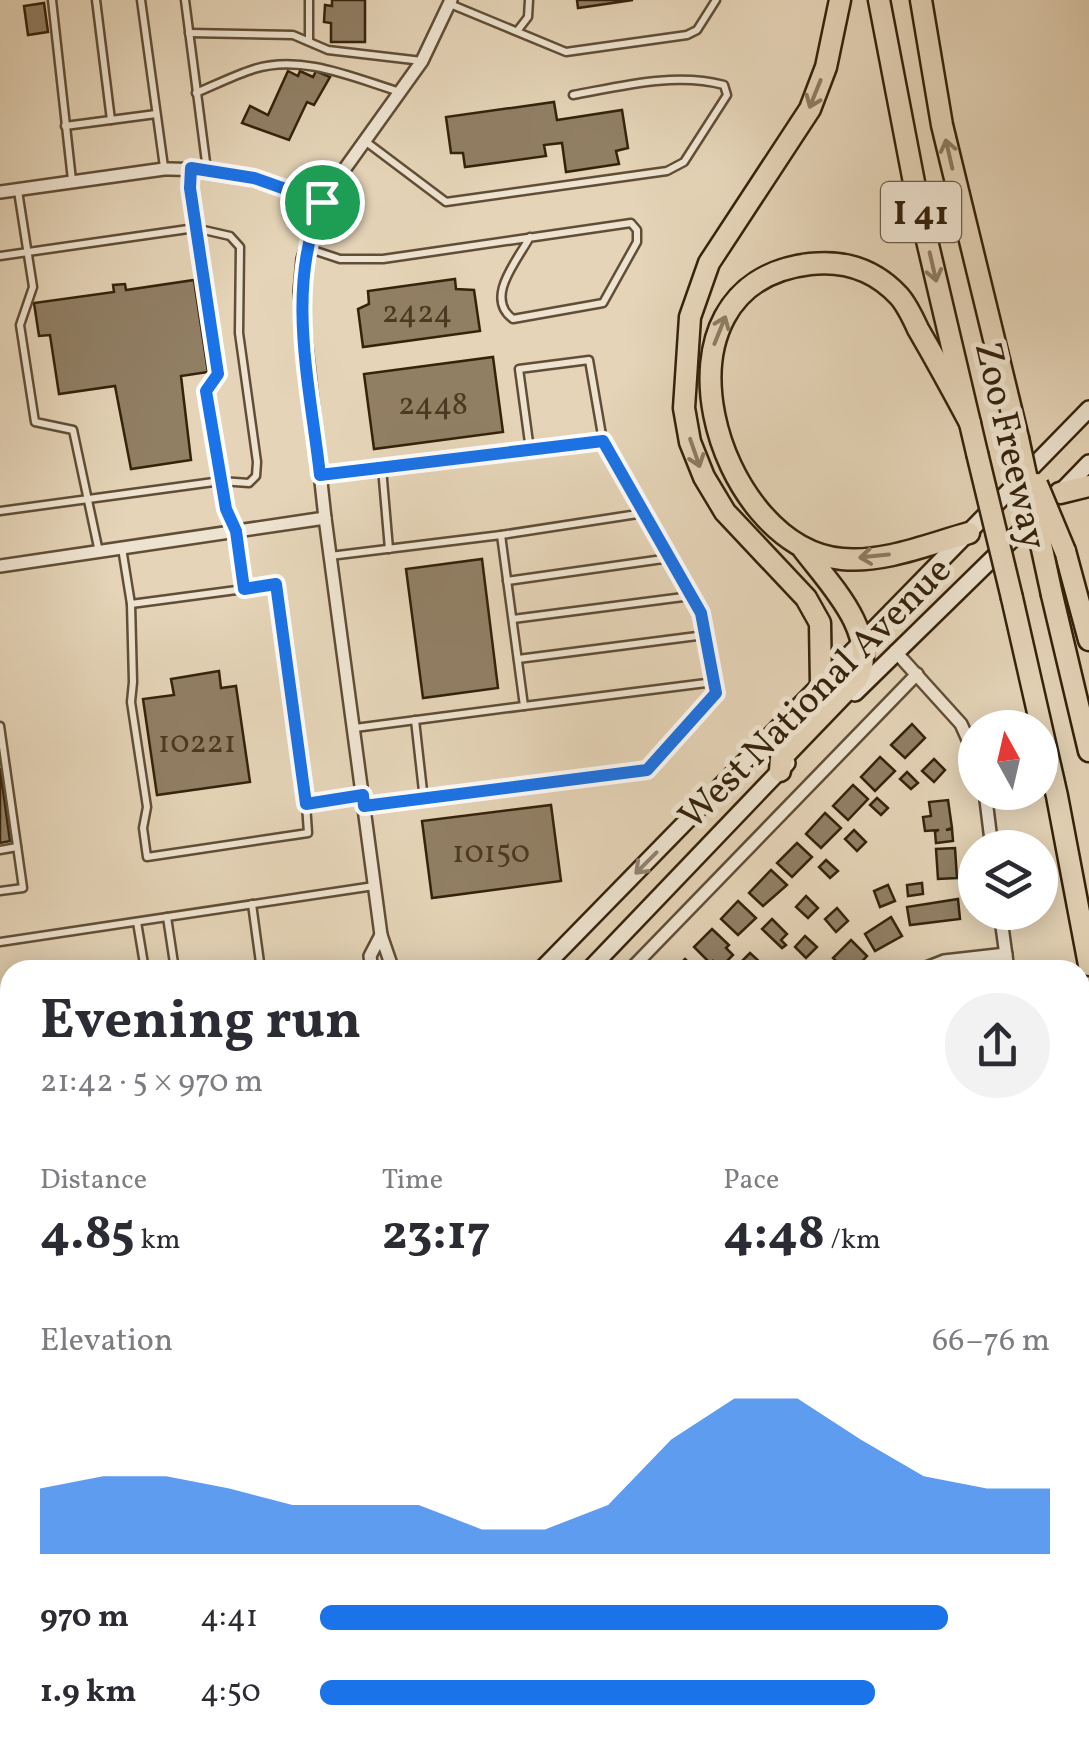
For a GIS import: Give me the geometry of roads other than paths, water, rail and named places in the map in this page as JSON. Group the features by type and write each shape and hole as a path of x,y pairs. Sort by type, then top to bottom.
{"highway":[{"path":"821,686 820,623 806,598 725,512 704,478 690,442 684,408 690,317 709,263 810,108 826,67 840,0"},
{"name":"Zoo Freeway","path":"879,0 917,198 1057,796 1088,960"},
{"name":"Zoo Freeway","path":"921,0 942,125 1089,751"},
{"path":"780,771 781,758 857,679 863,667 862,644 835,590 803,549 766,516 737,476 721,440 709,368 715,336 728,309 752,284 783,267 842,262 872,274 901,298 970,422"},
{"path":"1015,428 1065,552 1089,640"},
{"path":"1060,494 1089,486"},
{"path":"803,549 842,559 886,556 969,533"}],"main road":[{"name":"West National Avenue","path":"550,960 1089,409"},
{"name":"West National Avenue","path":"599,960 895,651 1089,464"}],"street":[{"path":"389,960 380,935 325,518 300,292 306,248 322,202 422,62 450,2"},
{"path":"0,192 191,168 254,178 322,202"},
{"path":"0,566 325,518"},
{"path":"895,651 958,721"},
{"path":"640,960 917,674"},
{"path":"1003,930 1007,960"},
{"path":"371,960 380,935"},
{"path":"960,960 1006,954"}],"lane":[{"path":"52,0 73,182"},
{"path":"96,0 111,120"},
{"path":"142,0 164,169"},
{"path":"186,0 207,170"},
{"path":"308,0 308,40"},
{"path":"518,31 528,17 529,0"},
{"path":"450,2 566,52 670,38 697,30 716,0"},
{"path":"189,33 293,35 328,50 422,62"},
{"path":"196,94 257,68 310,64 400,92"},
{"path":"364,141 446,202 668,172 684,162 727,95 724,86 712,82 647,81 574,95"},
{"path":"66,126 156,114"},
{"path":"191,168 195,228 218,374 206,391 226,509 236,531 244,589"},
{"path":"18,190 34,287 20,325 35,422 73,430 99,552"},
{"path":"306,248 340,259 383,259 530,237 631,222 638,230 637,242 603,303 513,319 503,312 499,300 530,237"},
{"path":"0,256 195,228 230,236 240,247 239,332 256,476 250,483 222,482 0,512"},
{"path":"306,804 424,800 647,770 716,693 701,613 603,441 589,360 519,369 530,450"},
{"path":"320,475 603,441"},
{"path":"382,468 389,549"},
{"path":"330,556 644,513"},
{"path":"501,535 524,706"},
{"path":"122,548 131,604 131,702 147,807 143,828 147,857 308,834 276,584 131,604"},
{"path":"508,580 670,558"},
{"path":"513,620 692,596"},
{"path":"518,659 706,634"},
{"path":"354,728 714,682"},
{"path":"415,720 424,800"},
{"path":"0,726 23,888 0,891"},
{"path":"0,850 17,847"},
{"path":"0,942 376,886"},
{"path":"252,904 260,960"},
{"path":"167,917 173,960"},
{"path":"137,921 143,960"}]}
